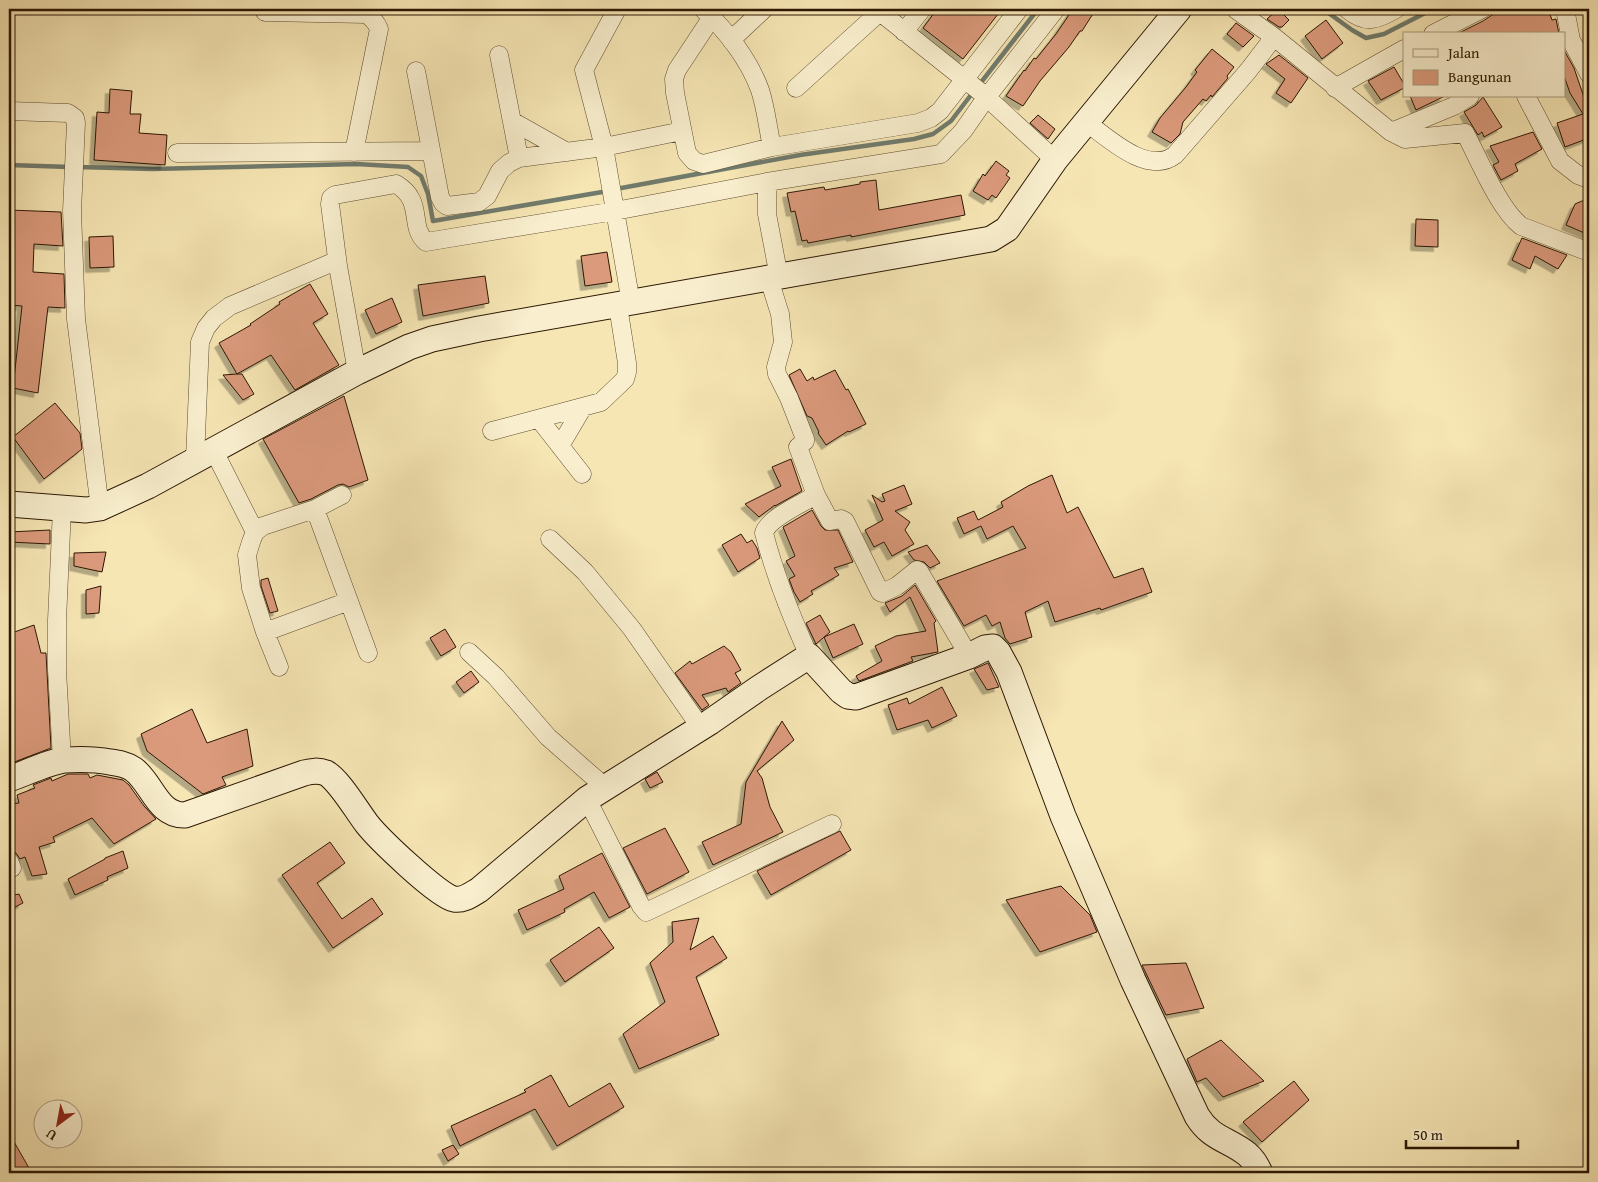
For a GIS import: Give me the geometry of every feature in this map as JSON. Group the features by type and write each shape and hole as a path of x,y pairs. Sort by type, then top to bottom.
{"street":[{"path":"492,431 601,402 624,379 627,372 625,304 613,198 604,147 584,70 617,9"},
{"path":"731,40 764,9"},
{"path":"904,32 922,9"},
{"path":"416,71 440,197 429,208 419,232 421,238 426,242 613,198 767,182 941,154 963,131 976,89 1018,9"},
{"path":"772,147 760,91 747,64 731,40 708,13 674,79 686,153 694,161 703,164 772,147 927,120 976,89 1056,9"},
{"path":"9,504 62,509 86,510 100,508 148,486 357,372 409,347 432,339 479,329 991,240 1007,229 1055,160 1179,9"},
{"path":"1235,9 1274,37 1391,132 1405,139 1465,133"},
{"path":"1347,9 1359,18 1372,19 1380,18 1396,9"},
{"path":"1438,32 1482,9"},
{"path":"1565,9 1568,42 1589,74"},
{"path":"796,88 882,10 904,32 976,89 1055,160"},
{"path":"265,12 366,14 377,24 379,29 354,152"},
{"path":"1086,122 1130,153 1144,160 1156,162 1169,159 1242,78 1274,37"},
{"path":"1335,88 1403,50"},
{"path":"499,55 519,158"},
{"path":"1391,132 1454,106 1467,98"},
{"path":"1527,98 1560,161 1578,175 1589,179"},
{"path":"1454,106 1465,133 1512,219 1521,226 1589,252"},
{"path":"9,111 68,113 72,115 76,123 72,211 76,319 100,508"},
{"path":"512,121 567,152"},
{"path":"357,372 338,266 330,204 335,195 396,184 404,189 411,198 429,208 479,202 487,196 500,171 509,163 519,158 604,147 682,131"},
{"path":"176,153 431,151"},
{"path":"767,182 767,214 783,342 776,367 777,374 789,398 805,439 798,447 816,495 830,521 842,519 846,521 880,592 888,592 917,570 919,571 969,656"},
{"path":"255,532 204,454 200,342 206,328 214,318 230,306 331,264 338,266"},
{"path":"560,446 583,407"},
{"path":"539,419 582,474"},
{"path":"279,667 265,632 251,588 246,555 255,532 263,526 315,508 342,495"},
{"path":"816,495 776,520 768,526 764,533 788,610 809,656 842,691 848,696 856,697 969,656 985,648 993,647 998,652 1009,672 1063,816 1133,980 1197,1116 1206,1129 1246,1154 1260,1173"},
{"path":"315,508 368,653"},
{"path":"62,509 57,650 62,760"},
{"path":"550,538 585,572 632,629 701,728"},
{"path":"265,632 348,601"},
{"path":"469,652 496,677 596,793 644,912 832,824"},
{"path":"9,779 62,760 97,760 131,767 142,778 166,810 180,816 316,770 327,774 335,780 368,826 433,886 453,899 463,898 479,890 596,793 701,728 809,656"}],"building":[{"path":"937,9 1002,9 963,59 923,28"},
{"path":"1073,9 1096,9 1082,31 1080,31 1040,81 1023,106 1006,96 1024,70 1034,58 1036,59 1056,34"},
{"path":"1278,9 1289,20 1282,27 1267,19"},
{"path":"1501,9 1548,9 1552,20 1556,19 1559,32 1461,32"},
{"path":"1326,20 1343,43 1322,59 1305,36"},
{"path":"1236,23 1254,36 1243,47 1227,34"},
{"path":"1212,49 1234,67 1227,76 1228,78 1212,97 1211,95 1206,101 1203,99 1183,122 1180,134 1171,143 1152,132 1160,118 1186,87 1197,72 1195,70"},
{"path":"1566,54 1574,68 1589,112 1589,138 1565,147 1557,123 1583,114 1570,93 1566,82"},
{"path":"1279,55 1308,78 1291,103 1276,93 1285,79 1266,64"},
{"path":"1394,67 1403,82 1403,89 1381,100 1368,81"},
{"path":"110,89 132,91 130,114 141,114 139,133 167,135 165,165 94,160 97,112 109,113"},
{"path":"1411,98 1441,98 1416,110"},
{"path":"1484,98 1502,127 1484,137 1482,132 1478,135 1464,112"},
{"path":"1038,115 1055,129 1048,139 1030,123"},
{"path":"1533,132 1542,149 1515,164 1518,171 1501,180 1493,165 1499,162 1490,146"},
{"path":"996,161 1009,171 1006,175 1010,178 996,198 992,195 988,200 973,191 983,174 985,176"},
{"path":"876,180 879,210 961,195 965,215 851,237 851,235 808,243 807,240 802,241 795,211 791,212 787,193 824,187 825,190"},
{"path":"1589,198 1589,235 1566,225 1575,204"},
{"path":"9,210 61,212 63,246 34,244 33,272 64,274 65,308 48,307 38,393 13,388 22,306 9,305"},
{"path":"1416,219 1438,220 1438,247 1415,246"},
{"path":"113,236 114,267 90,268 89,237"},
{"path":"1522,238 1567,255 1558,269 1535,256 1530,269 1512,260"},
{"path":"607,252 612,282 585,286 581,256"},
{"path":"485,276 489,303 423,316 418,285"},
{"path":"310,284 328,314 313,323 339,365 295,390 271,355 237,374 219,343 251,325 280,304 279,302"},
{"path":"392,298 402,322 376,334 365,310"},
{"path":"800,369 807,381 813,377 814,380 835,370 846,390 848,389 866,424 848,431 826,445 818,433 812,418 807,416 789,375"},
{"path":"242,374 254,394 243,400 223,375"},
{"path":"344,396 368,480 349,487 343,484 338,485 299,503 263,439"},
{"path":"55,403 80,433 82,449 44,479 13,437"},
{"path":"791,459 802,491 775,505 759,517 745,504 781,486 772,467"},
{"path":"1052,475 1067,513 1078,507 1114,578 1143,568 1152,592 1101,610 1100,608 1055,622 1048,601 1025,612 1032,637 1010,644 1005,638 1000,622 992,626 986,615 964,626 937,581 1026,548 1013,526 987,539 981,526 964,534 957,518 974,511 978,520 1003,507 1001,502 1028,486"},
{"path":"904,485 912,504 895,511 910,522 905,530 914,544 892,556 884,542 874,547 865,530 883,520 872,495 882,502 885,501 882,494"},
{"path":"812,510 825,530 838,530 853,562 834,568 839,575 811,591 813,594 800,602 789,579 795,576 786,561 795,556 783,527"},
{"path":"50,530 50,544 9,542 9,532"},
{"path":"741,534 747,543 752,540 760,558 738,572 722,545"},
{"path":"927,545 940,563 930,568 924,562 914,560 908,552"},
{"path":"106,552 102,572 74,566 74,553"},
{"path":"268,578 278,611 270,613 261,586 261,580"},
{"path":"915,585 936,621 934,623 938,652 911,657 913,661 859,681 856,676 882,661 875,646 896,636 926,631 910,597 890,612 885,603 902,596"},
{"path":"101,586 99,613 86,614 86,590"},
{"path":"820,615 830,632 816,644 806,623"},
{"path":"854,624 863,644 833,658 824,637"},
{"path":"34,625 41,653 46,653 51,748 9,764 9,634"},
{"path":"445,629 456,647 441,656 430,638"},
{"path":"724,646 731,652 741,670 735,673 741,683 728,692 726,688 702,695 709,705 702,710 675,673 690,661 692,664"},
{"path":"988,663 999,687 987,690 974,669"},
{"path":"471,671 479,682 464,693 456,682"},
{"path":"942,687 957,716 932,728 928,720 897,730 888,705 907,698 909,704"},
{"path":"192,709 207,743 247,729 253,766 222,777 226,785 203,794 147,751 141,734"},
{"path":"782,721 794,740 757,771 762,778 770,807 783,832 713,865 702,842 741,824 746,782"},
{"path":"657,772 663,782 650,788 645,779"},
{"path":"68,774 88,774 90,778 97,775 123,780 156,819 114,844 92,818 53,837 55,842 39,847 47,874 32,876 25,857 20,859 16,853 9,850 9,818 13,816 10,804 19,803 17,795 35,788 33,785 51,778 52,781"},
{"path":"665,828 689,872 647,894 623,848"},
{"path":"840,831 851,850 771,895 757,871"},
{"path":"330,842 345,863 317,883 342,919 372,898 383,914 333,948 282,875"},
{"path":"123,851 128,868 107,877 108,880 75,895 68,879 105,858"},
{"path":"602,853 630,907 609,918 594,892 564,909 565,912 527,930 518,910 564,889 559,876"},
{"path":"1061,886 1090,915 1097,932 1040,952 1006,900"},
{"path":"19,894 23,903 9,910 9,896"},
{"path":"699,918 690,950 713,936 727,958 696,977 719,1035 639,1069 623,1034 665,1002 650,963 673,942 672,922"},
{"path":"599,927 614,948 565,982 550,960"},
{"path":"1186,963 1204,1008 1166,1015 1142,965"},
{"path":"1221,1040 1264,1081 1223,1097 1206,1078 1197,1082 1187,1059"},
{"path":"551,1075 569,1107 610,1083 624,1107 557,1146 535,1109 460,1146 451,1126 526,1092 524,1090"},
{"path":"1294,1081 1309,1100 1262,1142 1243,1122"},
{"path":"9,1133 29,1168 19,1173 16,1173 9,1163"},
{"path":"453,1145 459,1154 448,1161 442,1150"}],"waterway":[{"path":"979,85 1038,9"},
{"path":"1323,9 1366,38 1384,34 1433,9"},
{"path":"616,189 800,155 914,139 933,134 951,121 974,91"},
{"path":"78,167 152,169 357,164 408,167 421,176 428,194 433,221 608,191"},
{"path":"9,165 70,167"}]}
